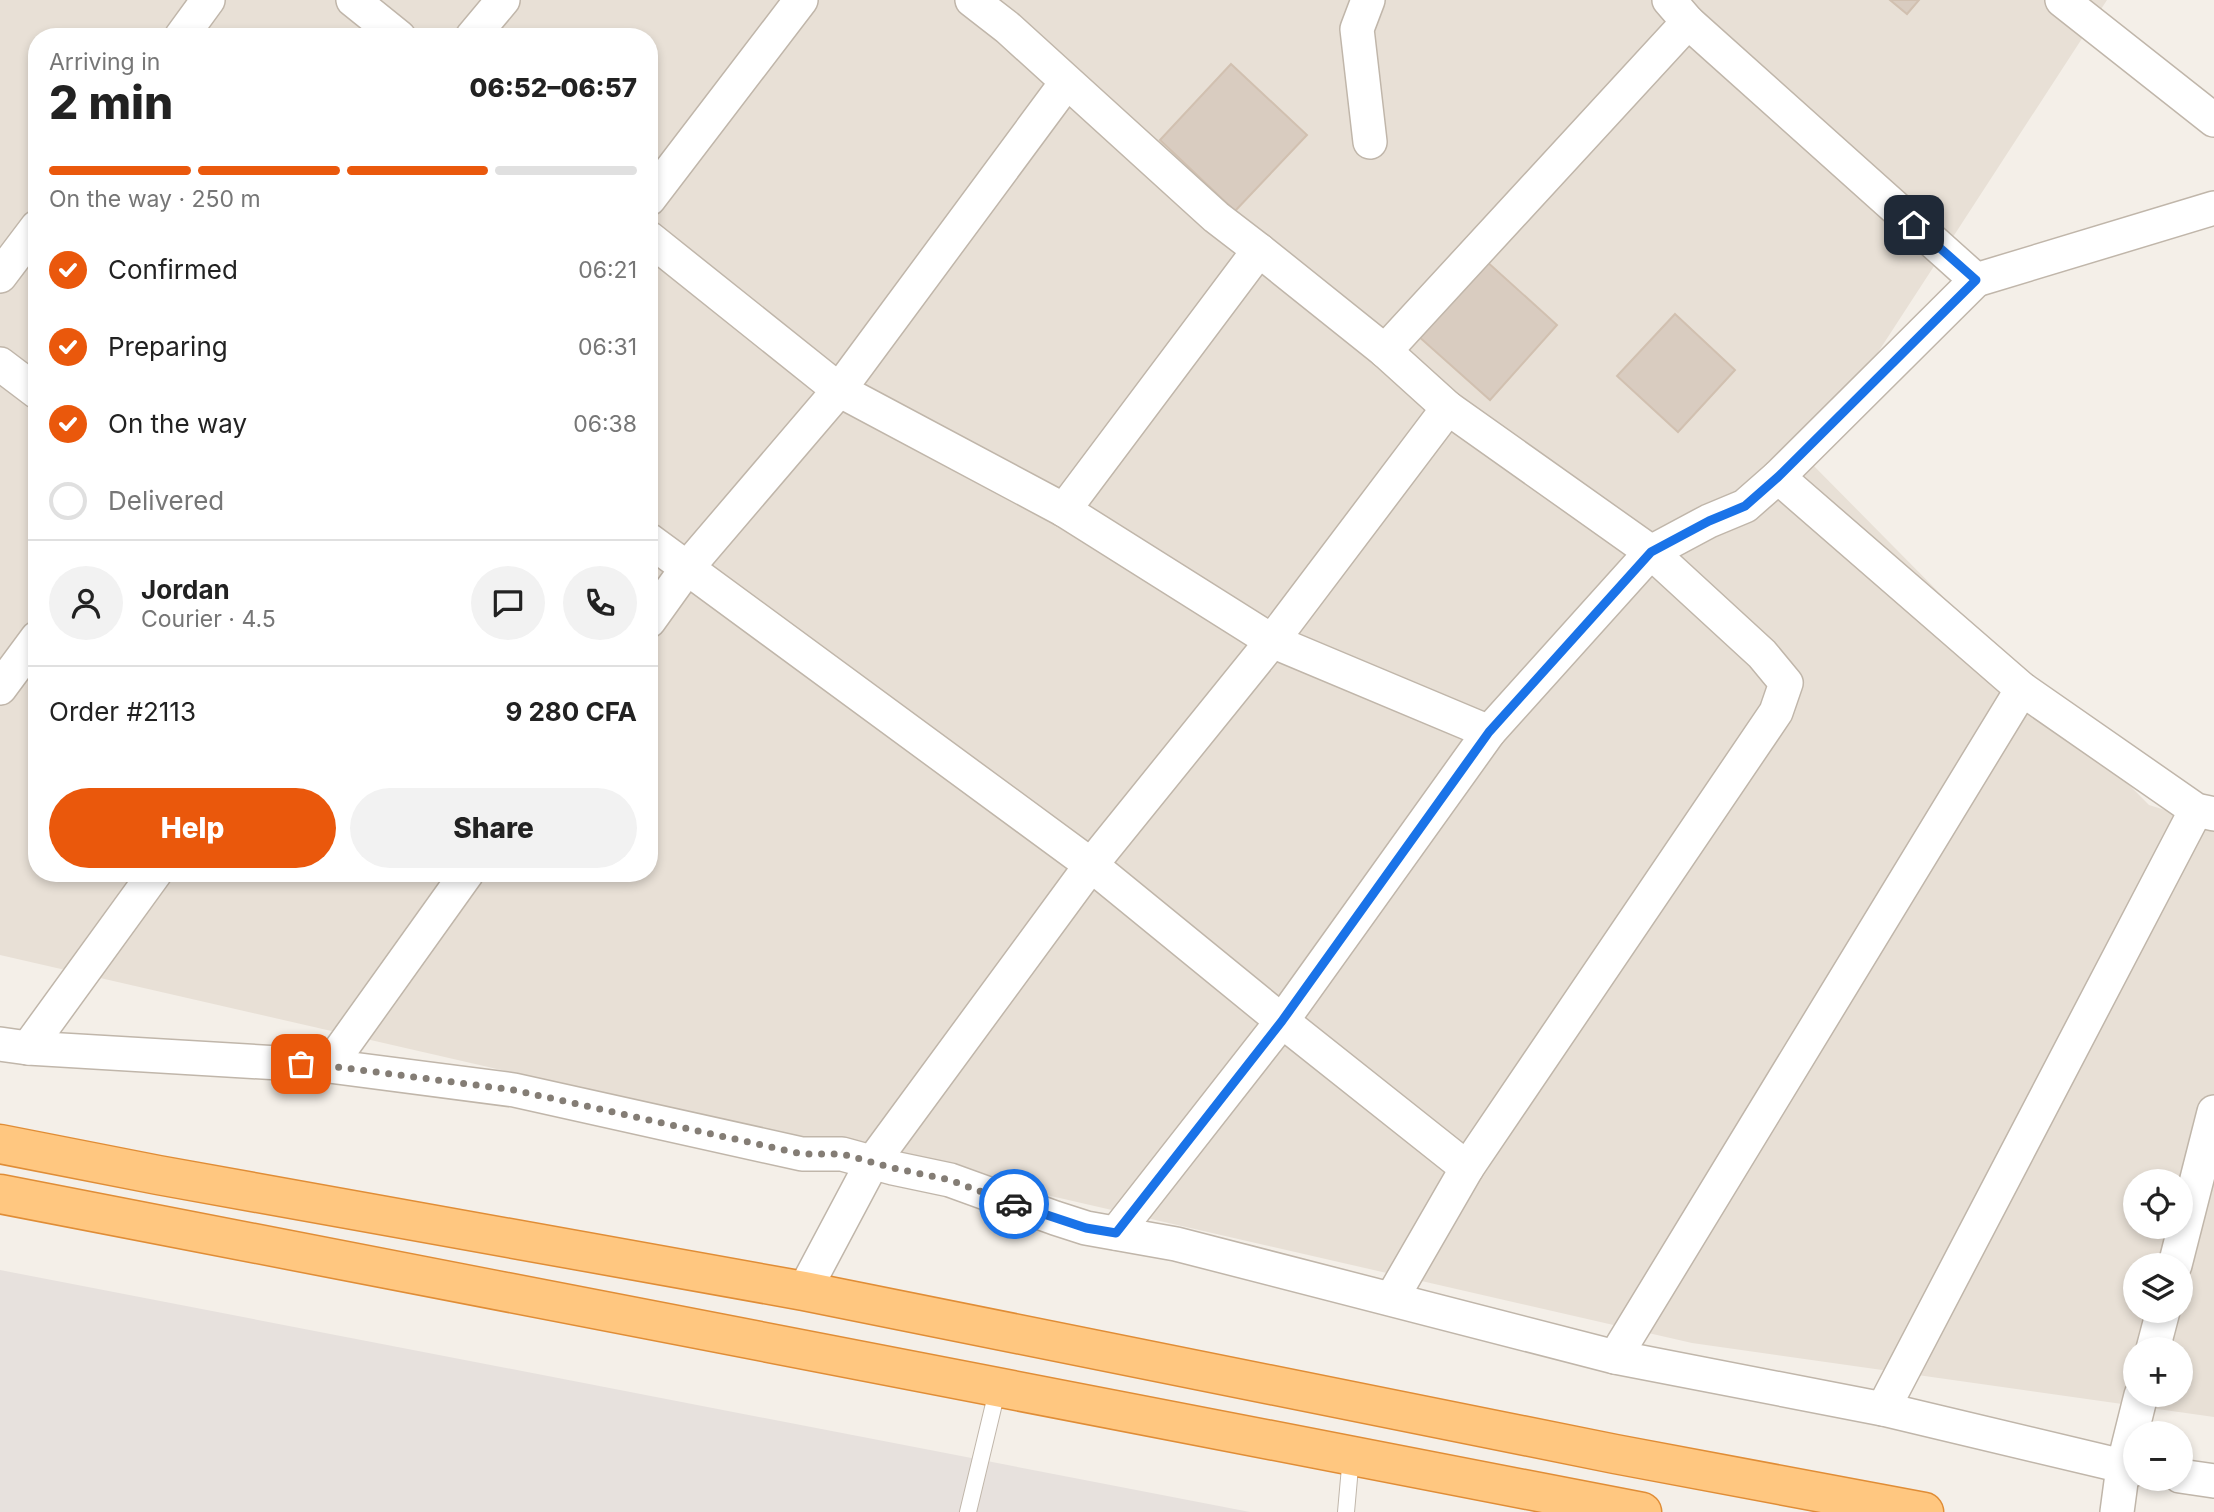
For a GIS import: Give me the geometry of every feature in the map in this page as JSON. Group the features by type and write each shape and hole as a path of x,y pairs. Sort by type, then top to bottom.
{"highway":[{"path":"0,1144 804,1291 1615,1454 1924,1512"},
{"path":"0,1194 1642,1512"}],"street":[{"path":"188,28 208,0"},
{"path":"353,0 388,28"},
{"path":"480,28 503,0"},
{"path":"658,186 801,0"},
{"path":"972,0 1008,29 1216,217 1385,351 1448,408 1651,552 1762,654 1786,683 1776,712 1467,1168 1392,1298"},
{"path":"1368,0 1357,29 1370,142"},
{"path":"2062,0 2214,120"},
{"path":"1385,351 1679,11 1976,280"},
{"path":"658,608 687,568 838,390 1066,83"},
{"path":"1116,1233 1282,1021 1489,732 1651,552 1709,521 1745,506 1778,477 1976,280 2214,208"},
{"path":"0,276 28,239"},
{"path":"658,245 838,390 1064,510 1272,641 1489,732"},
{"path":"1064,510 1258,250"},
{"path":"0,364 28,385"},
{"path":"804,1291 872,1163 1091,865 1272,641 1448,408"},
{"path":"1778,477 2022,689 2205,812 1883,1409"},
{"path":"658,547 1091,865 1467,1168"},
{"path":"3,679 28,649"},
{"path":"1615,1357 2022,689"},
{"path":"14,1046 148,882"},
{"path":"329,1066 461,882"},
{"path":"14,1046 329,1066 514,1090 802,1154 842,1154 950,1180 1086,1228 1176,1244 1615,1357 1883,1409 2123,1467"},
{"path":"2178,1253 2214,1112"},
{"path":"2193,1478 2214,1481"},
{"path":"2117,1512 2123,1490"}],"lane":[{"path":"968,1512 998,1387"},
{"path":"1346,1512 1351,1456"}],"shaded area":[{"path":"0,0 2107,0 1808,460 2149,805 2214,825 2214,1417 2143,1407 2193,1407 2193,1337 2123,1337 2123,1404 1692,1343 0,955"},
{"path":"0,1270 1250,1512 0,1512"}],"building":[{"path":"1890,0 1919,0 1907,14"},
{"path":"1231,64 1307,135 1235,211 1160,140"},
{"path":"1485,260 1557,325 1490,400 1417,335"},
{"path":"1675,314 1735,370 1678,432 1617,376"}],"way so far":[{"path":"301,1064 514,1090 802,1154 842,1154 950,1180 1014,1204"}],"route":[{"path":"1014,1204 1086,1228 1116,1233 1282,1021 1489,732 1651,552 1709,521 1745,506 1778,477 1976,280 1914,225"}]}
